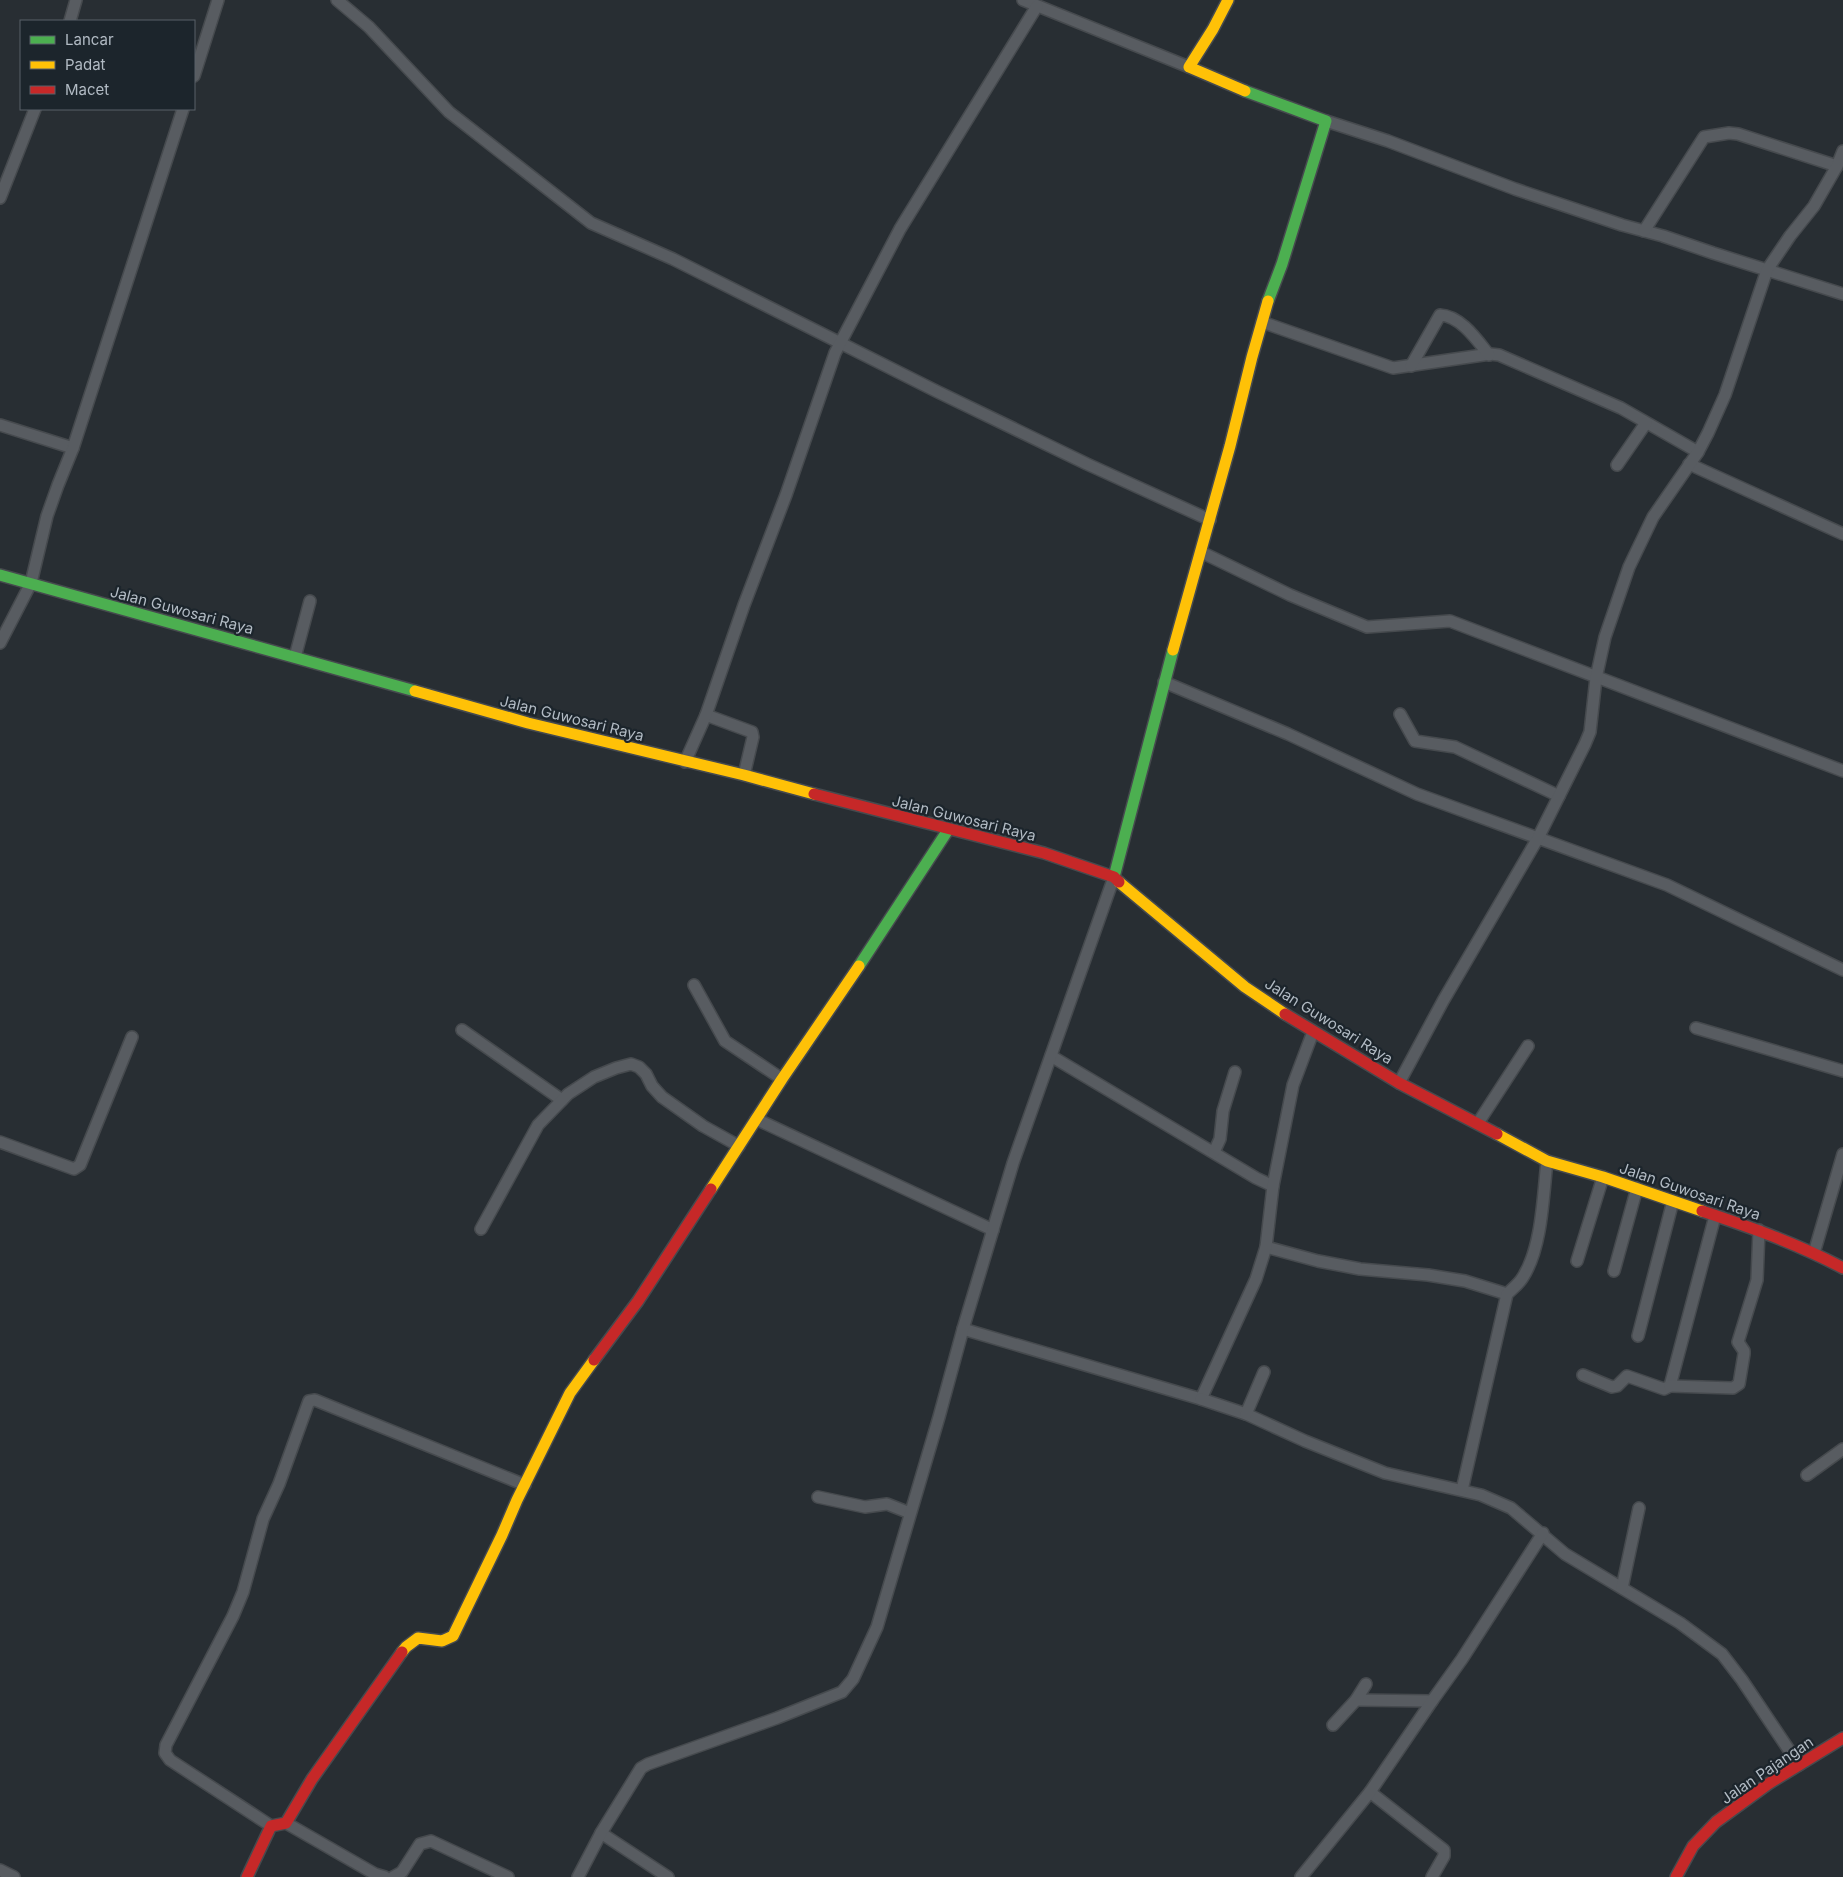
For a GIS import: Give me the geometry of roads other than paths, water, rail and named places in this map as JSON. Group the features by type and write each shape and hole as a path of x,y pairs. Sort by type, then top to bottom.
{"street":[{"path":"70,20 76,0"},
{"path":"195,73 218,0"},
{"path":"337,0 369,27 454,117 585,219 664,255 989,417 1210,520"},
{"path":"1023,0 1046,5 1257,96 1326,121 1388,141 1516,189 1843,294"},
{"path":"1189,67 1213,30 1228,0"},
{"path":"685,762 706,715 740,614 786,495 835,353 900,229 1046,5"},
{"path":"0,198 35,110"},
{"path":"0,642 31,583 47,516 73,448 183,110"},
{"path":"578,1877 601,1833 641,1768 842,1692 853,1679 877,1627 1013,1163 1114,877 1164,682 1210,520 1262,322 1326,121"},
{"path":"1644,231 1704,137 1729,133 1738,134 1837,166"},
{"path":"1398,1083 1538,838 1585,744 1590,732 1596,678 1604,638 1630,567 1649,528 1652,517 1698,452 1725,395 1767,270 1790,236 1814,206 1837,166 1843,151"},
{"path":"1411,366 1440,315 1467,328 1489,355"},
{"path":"1262,322 1392,368 1499,355 1621,408 1698,452"},
{"path":"1617,465 1646,423"},
{"path":"0,425 73,448"},
{"path":"1689,464 1843,534"},
{"path":"1201,552 1290,596 1367,627 1450,621 1843,771"},
{"name":"Jalan Guwosari Raya","path":"0,575 528,724 744,775 948,830 1044,853 1114,877 1245,987 1313,1032 1398,1083 1478,1123 1547,1161 1637,1188 1759,1230 1814,1253 1843,1268"},
{"path":"295,657 310,601"},
{"path":"1164,682 1288,734 1417,794 1667,885 1843,970"},
{"path":"1400,714 1415,741 1455,747 1559,796"},
{"path":"706,715 752,732 753,737 744,775"},
{"path":"286,1823 312,1779 406,1647 418,1638 442,1641 453,1636 570,1393 638,1301 782,1079 888,924 948,830"},
{"path":"694,985 725,1041 782,1079"},
{"path":"1696,1028 1843,1071"},
{"path":"462,1030 562,1100"},
{"path":"1201,1399 1256,1279 1266,1247 1273,1186 1293,1085 1313,1032"},
{"path":"0,1142 74,1169 77,1168 80,1165 132,1036"},
{"path":"1478,1123 1528,1046"},
{"path":"1051,1056 1256,1178 1273,1186"},
{"path":"481,1230 538,1125 568,1094 594,1077 616,1068 631,1064 639,1067 662,1097 703,1126 739,1146"},
{"path":"1214,1152 1220,1139 1223,1111 1235,1072"},
{"path":"756,1119 993,1230"},
{"path":"1814,1253 1843,1154"},
{"path":"1462,1490 1507,1294 1522,1278 1531,1262 1537,1240 1547,1161"},
{"path":"1577,1262 1603,1177"},
{"path":"1614,1271 1637,1188"},
{"path":"1638,1336 1673,1201"},
{"path":"1670,1386 1715,1216"},
{"path":"1583,1375 1612,1387 1617,1386 1627,1376 1664,1389 1670,1386 1733,1388 1739,1384 1744,1351 1738,1342 1757,1280 1759,1230"},
{"path":"1266,1247 1318,1261 1360,1269 1428,1275 1465,1281 1507,1294"},
{"path":"963,1329 1246,1414 1305,1441 1384,1473 1462,1490 1496,1500 1511,1508 1565,1554 1680,1623 1722,1654 1800,1764"},
{"path":"1246,1414 1264,1372"},
{"path":"385,1877 375,1874 286,1823 271,1826 170,1760 165,1753 166,1745 233,1616 243,1592 263,1519 279,1484 309,1401 315,1400 525,1485"},
{"path":"1807,1476 1843,1449"},
{"path":"818,1497 865,1507 887,1504 910,1513"},
{"path":"1622,1588 1639,1508"},
{"path":"1301,1877 1370,1792 1462,1659 1543,1534"},
{"path":"1333,1725 1356,1700 1366,1684"},
{"path":"1356,1700 1432,1700"},
{"name":"Jalan Pajangan","path":"1676,1877 1686,1856 1699,1838 1745,1800 1843,1738"},
{"path":"1370,1792 1444,1850 1444,1856 1432,1877"},
{"path":"247,1877 271,1826"},
{"path":"601,1833 668,1877"},
{"path":"393,1877 402,1872 420,1844 431,1841 508,1877"},
{"path":"0,1870 14,1877"}]}
